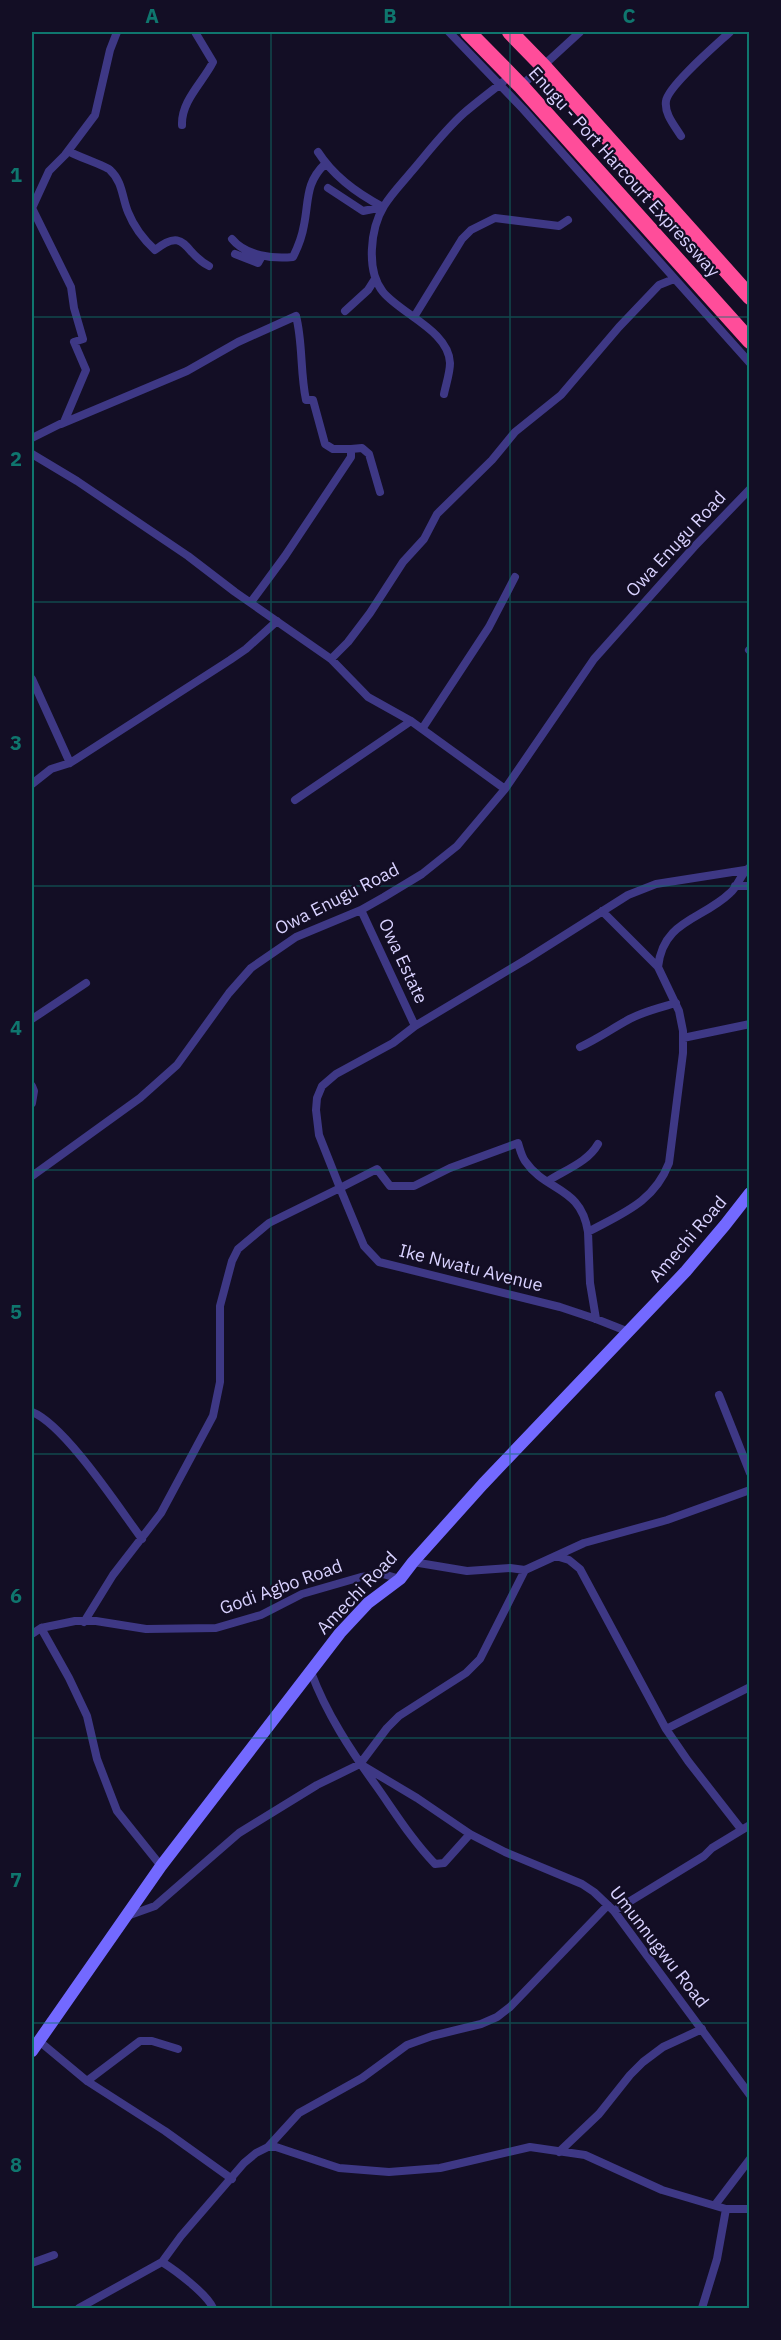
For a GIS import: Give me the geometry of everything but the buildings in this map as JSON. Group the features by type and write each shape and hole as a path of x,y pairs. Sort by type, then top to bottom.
{"highway":[{"name":"Enugu - Port Harcourt Expressway","path":"468,32 510,82 750,341"},
{"name":"Enugu - Port Harcourt Expressway","path":"510,32 750,297"}],"main road":[{"name":"Amechi Road","path":"35,2046 161,1866 340,1634 368,1603 400,1579 483,1484 629,1332 725,1226 750,1193"}],"street":[{"path":"61,424 69,414 86,370 74,342 83,339 71,287 32,208 49,171 68,151 95,115 110,50 117,32"},
{"path":"182,125 182,116 192,95 206,77 213,62 195,32"},
{"path":"449,32 510,82 674,279 750,363"},
{"path":"444,394 450,366 448,352 444,345 429,329 385,295 375,279 371,266 373,243 383,207 463,114 510,82 544,67 580,32"},
{"path":"681,136 669,117 665,104 667,95 691,68 730,32"},
{"path":"68,151 109,169 124,193 127,210 135,226 154,250 163,243 175,239 183,241 199,261 209,266"},
{"path":"318,152 326,164 358,194 383,207"},
{"path":"232,239 238,247 262,256 279,259 293,257 303,234 306,203 312,182 317,172 326,164"},
{"path":"328,188 363,211 383,207"},
{"path":"414,317 462,239 471,230 495,218 559,226 568,220"},
{"path":"235,254 258,263 262,256"},
{"path":"345,311 368,290 375,279"},
{"path":"331,659 348,642 403,562 424,539 437,514 492,460 515,432 561,395 619,327 659,285 674,279"},
{"path":"32,438 187,371 238,342 296,316 300,331 300,362 306,400 313,400 326,444 333,449 351,453"},
{"path":"251,602 285,556 351,453 362,448 369,454 380,492"},
{"path":"32,454 77,481 177,548 331,659 368,698 411,721 505,789"},
{"name":"Owa Enugu Road","path":"32,1176 140,1098 177,1065 250,968 296,937 361,910 422,874 458,846 505,789 594,659 694,547 750,489"},
{"path":"422,729 489,627 515,578"},
{"path":"32,784 51,769 70,763 230,660 277,621"},
{"path":"32,679 70,763"},
{"path":"295,800 411,721"},
{"path":"658,967 660,952 667,939 694,916 726,897 747,868"},
{"name":"Ike Nwatu Avenue","path":"629,1332 596,1318 379,1262 364,1246 319,1135 316,1098 322,1086 336,1074 393,1043 415,1026 508,971 628,895 656,884 747,868"},
{"path":"735,886 750,886"},
{"name":"Owa Estate","path":"361,910 415,1026"},
{"path":"588,1232 639,1204 654,1190 663,1177 669,1163 683,1038 679,1011 658,967 602,911"},
{"path":"32,1019 86,983"},
{"path":"580,1047 604,1036 627,1020 676,1003"},
{"path":"683,1038 750,1024"},
{"path":"32,1086 34,1092 32,1102"},
{"path":"84,1622 113,1575 161,1513 213,1416 220,1382 220,1306 232,1261 238,1249 269,1223 377,1168 390,1186 414,1186 450,1168 518,1143 525,1162 579,1204 586,1218 590,1283 596,1318"},
{"path":"548,1181 590,1155 598,1144"},
{"path":"719,1395 750,1473"},
{"path":"32,1412 42,1416 53,1425 71,1445 142,1539"},
{"path":"413,1562 466,1571 510,1568 525,1570 584,1543 667,1520 750,1490"},
{"path":"79,2308 162,2262 181,2236 244,2163 268,2147 299,2113 362,2078 407,2045 497,2018 611,1908 704,1856 712,1848 745,1827 688,1761 666,1729 579,1569 569,1560 556,1556"},
{"path":"127,1916 155,1906 239,1833 317,1785 360,1764 399,1716 466,1673 480,1659 525,1570"},
{"name":"Godi Agbo Road","path":"32,1634 41,1628 75,1621 96,1621 146,1629 216,1628 261,1615 302,1594 361,1577 383,1574 400,1579"},
{"path":"41,1628 87,1716 97,1759 117,1811 161,1866"},
{"path":"310,1672 319,1693 360,1764 409,1835 435,1864 444,1863 470,1834"},
{"path":"666,1729 750,1687"},
{"name":"Umunnugwu Road","path":"360,1764 417,1798 470,1834 505,1852 582,1884 594,1892 611,1908 750,2095"},
{"path":"559,2152 599,2114 643,2062 663,2048 702,2029"},
{"path":"87,2081 140,2041 152,2040 178,2049"},
{"path":"35,2046 232,2178"},
{"path":"268,2147 276,2147 339,2168 389,2172 440,2168 530,2147 585,2155 662,2190 726,2209 750,2209"},
{"path":"715,2205 750,2159"},
{"path":"702,2308 717,2259 726,2209"},
{"path":"32,2263 54,2255"},
{"path":"162,2262 176,2270 205,2296 213,2308"}]}
